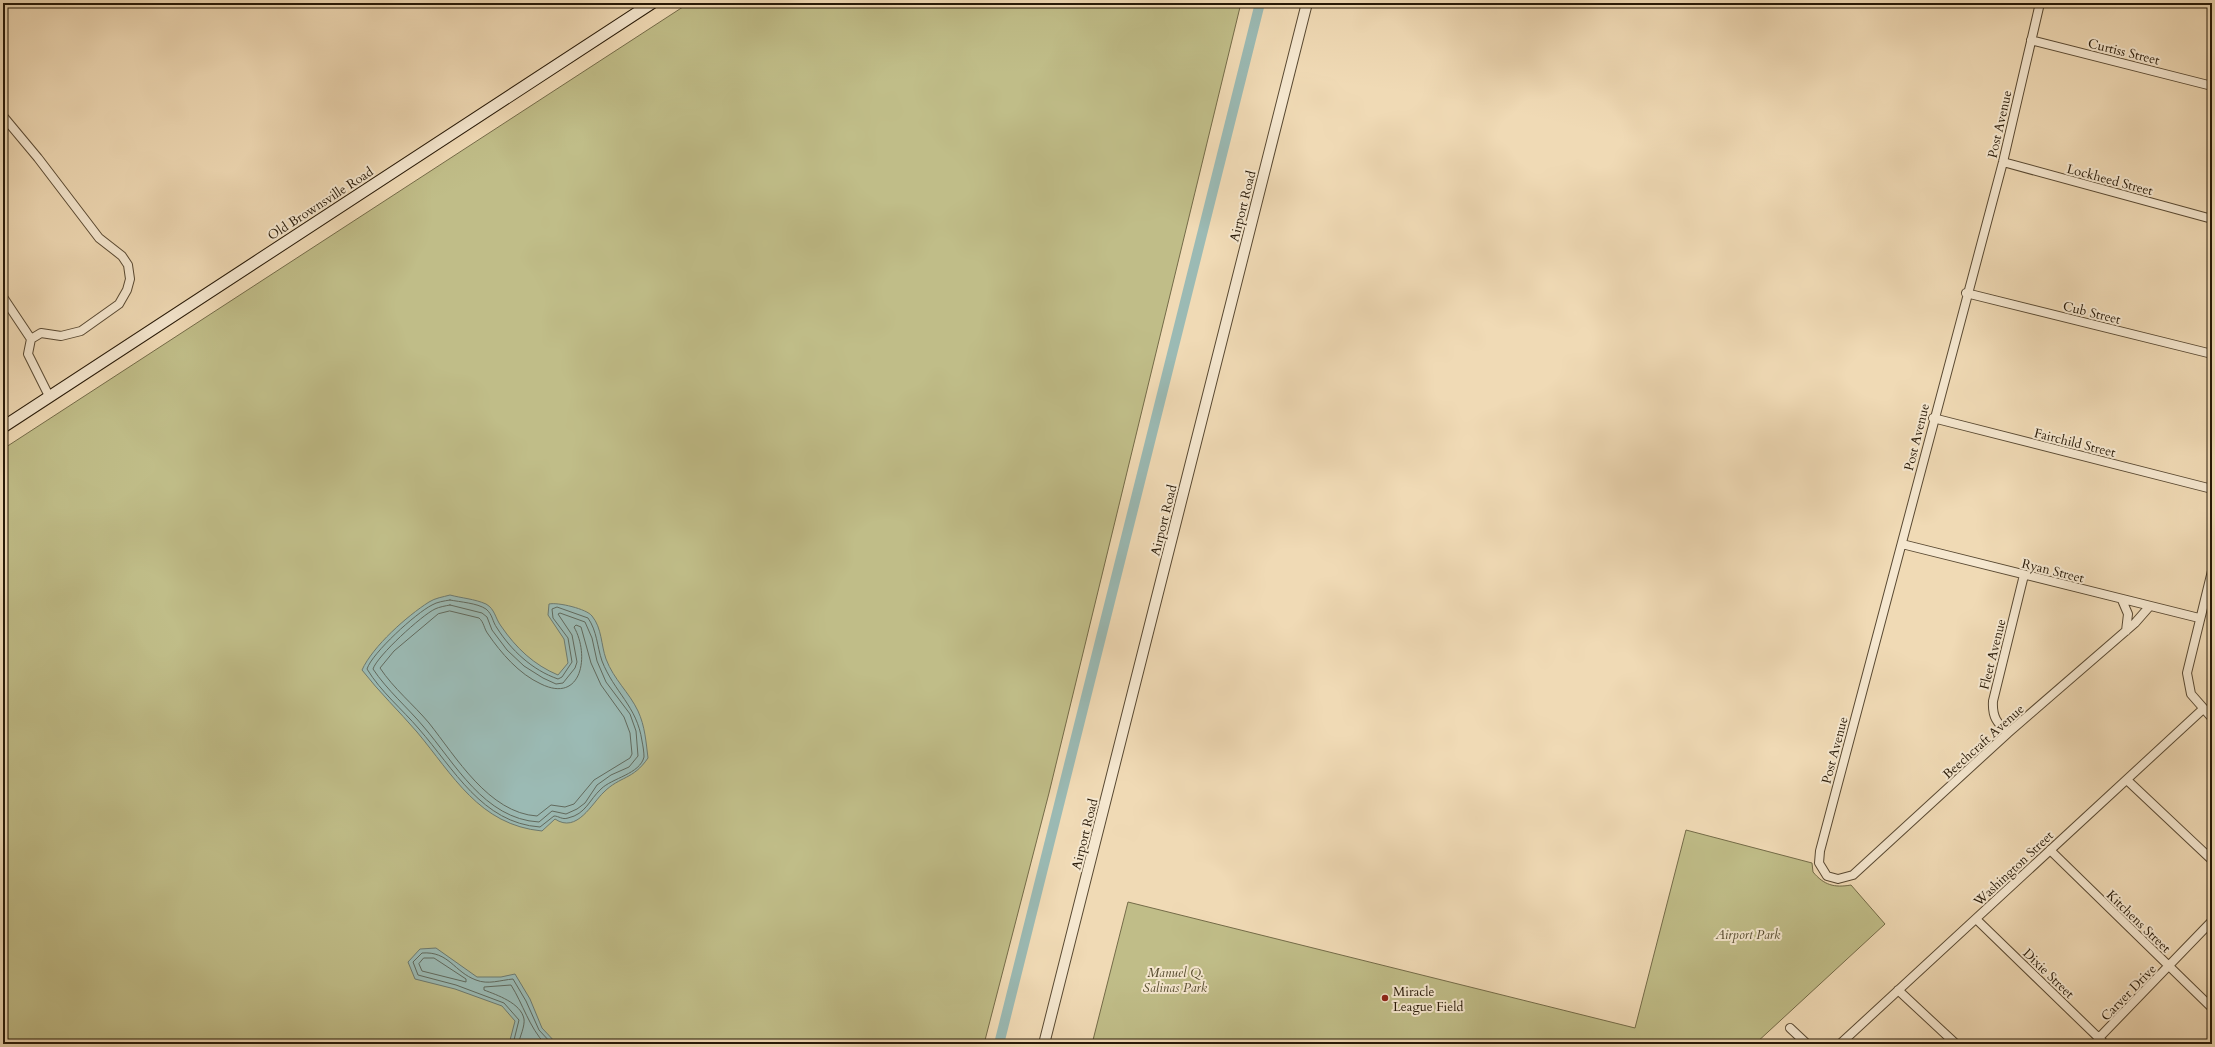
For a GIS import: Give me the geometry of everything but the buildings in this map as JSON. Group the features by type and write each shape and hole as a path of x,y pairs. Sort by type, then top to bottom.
{"main road":[{"name":"Old Brownsville Road","path":"3,427 652,3"}],"street":[{"name":"Airport Road","path":"1044,1044 1307,3"},
{"name":"Post Avenue","path":"1826,876 1819,863 1820,851 1902,544 1966,293 2003,162 2040,3"},
{"name":"Curtiss Street","path":"2031,40 2212,86"},
{"path":"3,116 38,158 99,238 122,256 128,265 130,279 127,290 119,304 81,331 61,336 41,333 31,339"},
{"name":"Lockheed Street","path":"2003,162 2212,219"},
{"name":"Cub Street","path":"1966,293 2212,354"},
{"path":"3,297 31,339 28,354 49,396"},
{"name":"Fairchild Street","path":"1933,418 2212,489"},
{"name":"Ryan Street","path":"1902,544 2149,607 2199,618"},
{"path":"2212,571 2186,673 2191,694 2202,710 2212,718"},
{"name":"Fleet Avenue","path":"2008,734 1996,722 1992,712 1993,701 2024,575"},
{"path":"2122,600 2128,614 2126,631"},
{"name":"Beechcraft Avenue","path":"1826,876 1838,879 1853,875 2008,734 2126,631 2149,607"},
{"name":"Washington Street","path":"1840,1044 2202,710"},
{"path":"2127,780 2212,860"},
{"name":"Kitchens Street","path":"2050,850 2212,1008"},
{"name":"Dixie Street","path":"1976,919 2099,1042"},
{"name":"Carver Drive","path":"2099,1042 2212,921"},
{"path":"1898,990 1956,1044"},
{"path":"1790,1028 1807,1044"}],"green space":[{"path":"689,3 1241,3 1049,793 984,1044 3,1044 3,449"},
{"name":"Manuel Q. Salinas Park","path":"1686,830 1812,863 1813,872 1825,883 1834,886 1851,885 1885,924 1755,1044 1092,1044 1128,902 1635,1028"}],"water":[{"path":"450,595 477,601 489,606 501,626 519,649 533,661 558,675 568,663 564,639 548,615 549,604 559,604 589,613 598,626 604,654 609,666 638,711 645,734 648,758 632,774 604,792 577,820 570,823 563,823 555,819 542,831 520,827 501,819 484,808 456,781 417,732 362,670 374,651 401,623 431,601"},
{"path":"436,948 477,977 501,977 515,974 530,999 542,1028 557,1044 509,1044 515,1021 502,1006 455,989 415,979 408,962 420,949"}],"waterway":[{"path":"999,1044 1260,3"}],"place":[{"name":"Miracle League Field","path":"1385,998"}],"park label":[{"name":"Airport Park","path":"1748,934"}]}
